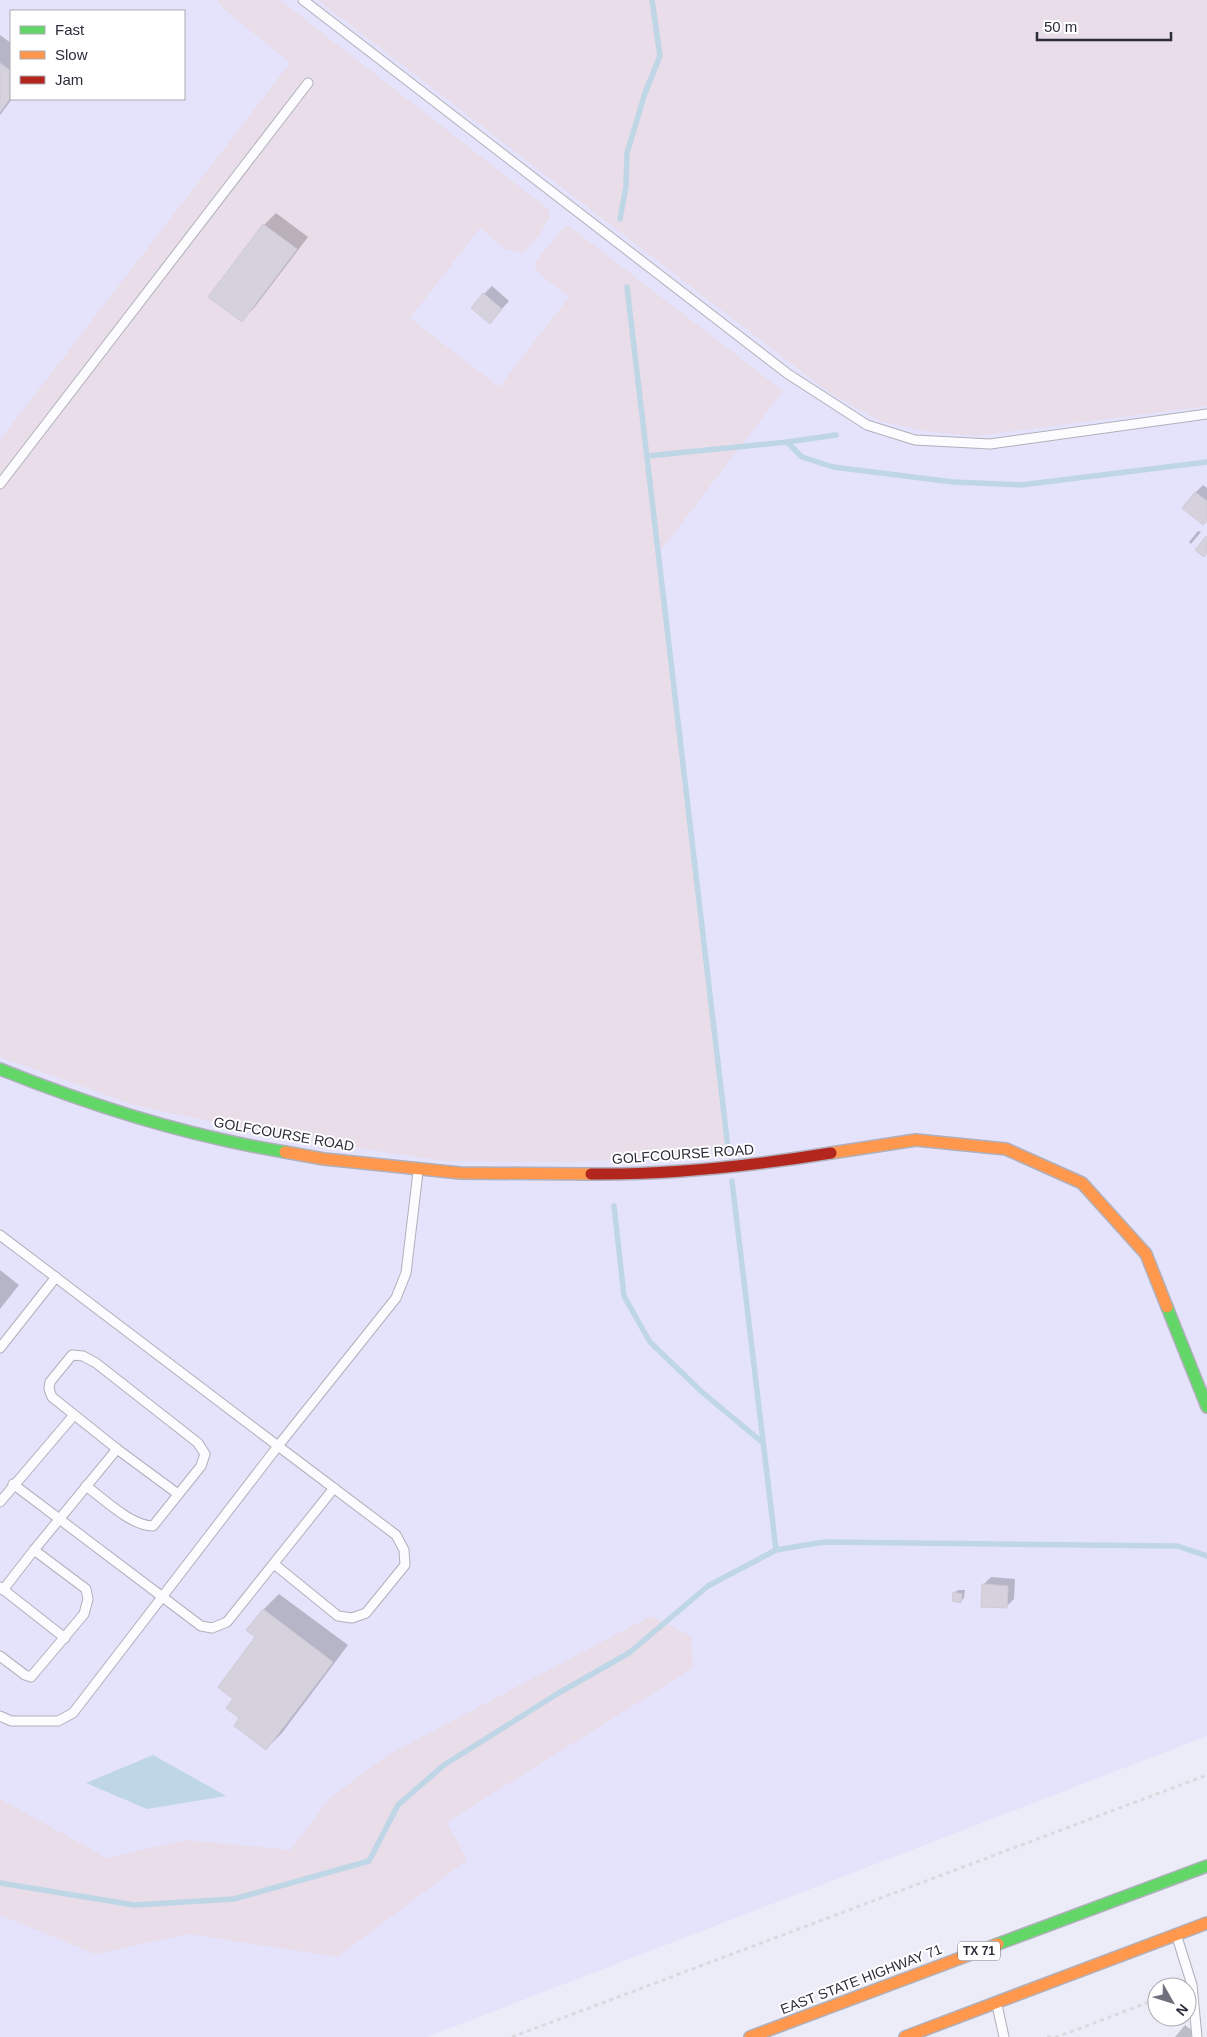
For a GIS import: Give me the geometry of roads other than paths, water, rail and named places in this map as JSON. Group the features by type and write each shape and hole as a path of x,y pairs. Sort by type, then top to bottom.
{"main road":[{"name":"GOLFCOURSE ROAD","path":"0,1069 63,1094 140,1118 254,1147 324,1159 460,1173 639,1175 742,1167 916,1140 1006,1149 1082,1184 1146,1254 1207,1407"},
{"name":"EAST STATE HIGHWAY 71","path":"750,2037 1207,1866"},
{"path":"905,2037 1207,1923"}],"lane":[{"path":"303,0 788,374 868,425 915,440 990,444 1207,414"},
{"path":"0,484 308,83"},
{"path":"0,1716 11,1720 58,1721 73,1712 278,1446 396,1298 406,1273 418,1169"},
{"path":"0,1234 396,1536 404,1550 405,1565 366,1613 352,1618 338,1616 274,1564"},
{"path":"0,1348 56,1277"},
{"path":"86,1486 133,1521 146,1526 153,1526 201,1466 205,1454 198,1443 96,1363 84,1356 72,1355 50,1382 49,1389 52,1397 117,1449 178,1494"},
{"path":"0,1502 13,1484 74,1415"},
{"path":"64,1638 2,1588 117,1449"},
{"path":"13,1484 201,1626 212,1628 227,1622 334,1488"},
{"path":"0,1656 25,1675 31,1677 84,1614 88,1599 86,1589 34,1550"},
{"path":"1177,1934 1192,1985 1197,2037"},
{"path":"996,2003 1004,2037"}],"waterway":[{"path":"620,219 626,186 627,153 645,93 660,56 652,0"},
{"path":"627,287 728,1148"},
{"path":"787,442 836,435"},
{"path":"647,456 787,442 802,457 833,467 953,482 1021,485 1207,462"},
{"path":"732,1181 776,1550"},
{"path":"614,1206 624,1296 650,1342 702,1392 763,1443"},
{"path":"0,1883 134,1905 234,1899 369,1861 398,1805 444,1765 557,1694 629,1653 708,1586 776,1550 824,1542 1177,1546 1207,1556"}]}
